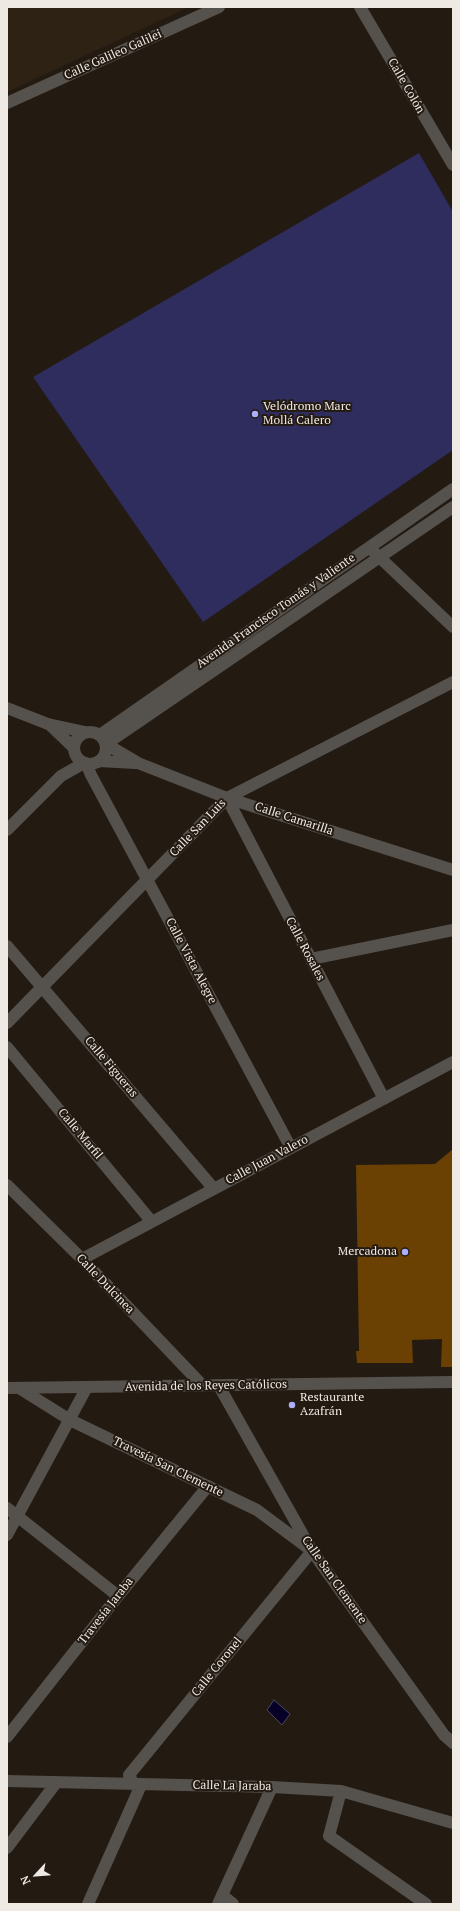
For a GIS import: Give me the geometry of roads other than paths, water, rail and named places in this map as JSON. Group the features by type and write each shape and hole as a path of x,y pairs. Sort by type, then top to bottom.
{"street":[{"name":"Calle Galileo Galilei","path":"7,103 219,7"},
{"name":"Calle Colón","path":"360,7 453,165"},
{"name":"Avenida Francisco Tomás y Valiente","path":"103,740 369,546 453,489"},
{"name":"Avenida Francisco Tomás y Valiente","path":"103,740 453,507"},
{"path":"369,546 453,627"},
{"name":"Calle San Luis","path":"7,1023 227,798 453,682"},
{"path":"7,708 48,724 85,732 95,732 103,740 105,754 91,765 61,776"},
{"path":"48,724 74,749 78,758 91,765"},
{"path":"7,830 61,776 74,749 77,739 85,732"},
{"name":"Calle Camarilla","path":"103,740 138,763 227,798 453,870"},
{"name":"Calle Camarilla","path":"91,765 138,763"},
{"name":"Calle Vista Alegre","path":"91,765 148,880 291,1148"},
{"name":"Calle Rosales","path":"227,798 384,1099"},
{"path":"311,959 453,930"},
{"name":"Calle Figueras","path":"7,946 214,1189"},
{"name":"Calle Marfil","path":"7,1047 152,1222"},
{"name":"Calle Juan Valero","path":"82,1259 453,1062"},
{"name":"Calle Dulcinea","path":"7,1185 82,1259 202,1385"},
{"name":"Avenida de los Reyes Católicos","path":"7,1388 453,1382"},
{"name":"Calle San Clemente","path":"219,1386 312,1552 450,1736"},
{"path":"7,1535 87,1387"},
{"name":"Travesía San Clemente","path":"19,1388 70,1420 257,1510 312,1552"},
{"name":"Travesía Jaraba","path":"7,1737 118,1596 208,1486"},
{"path":"7,1508 118,1596"},
{"name":"Calle Coronel","path":"88,1904 137,1785 129,1774 312,1552"},
{"name":"Calle La Jaraba","path":"7,1781 272,1787 341,1791 453,1823"},
{"path":"7,1848 56,1783"},
{"path":"233,1904 220,1900 272,1787"},
{"path":"341,1791 329,1836 426,1904"}],"place":[{"name":"Velódromo Marc Mollá Calero","path":"255,414"},
{"name":"Mercadona","path":"405,1252"},
{"name":"Restaurante Azafrán","path":"292,1405"}]}
